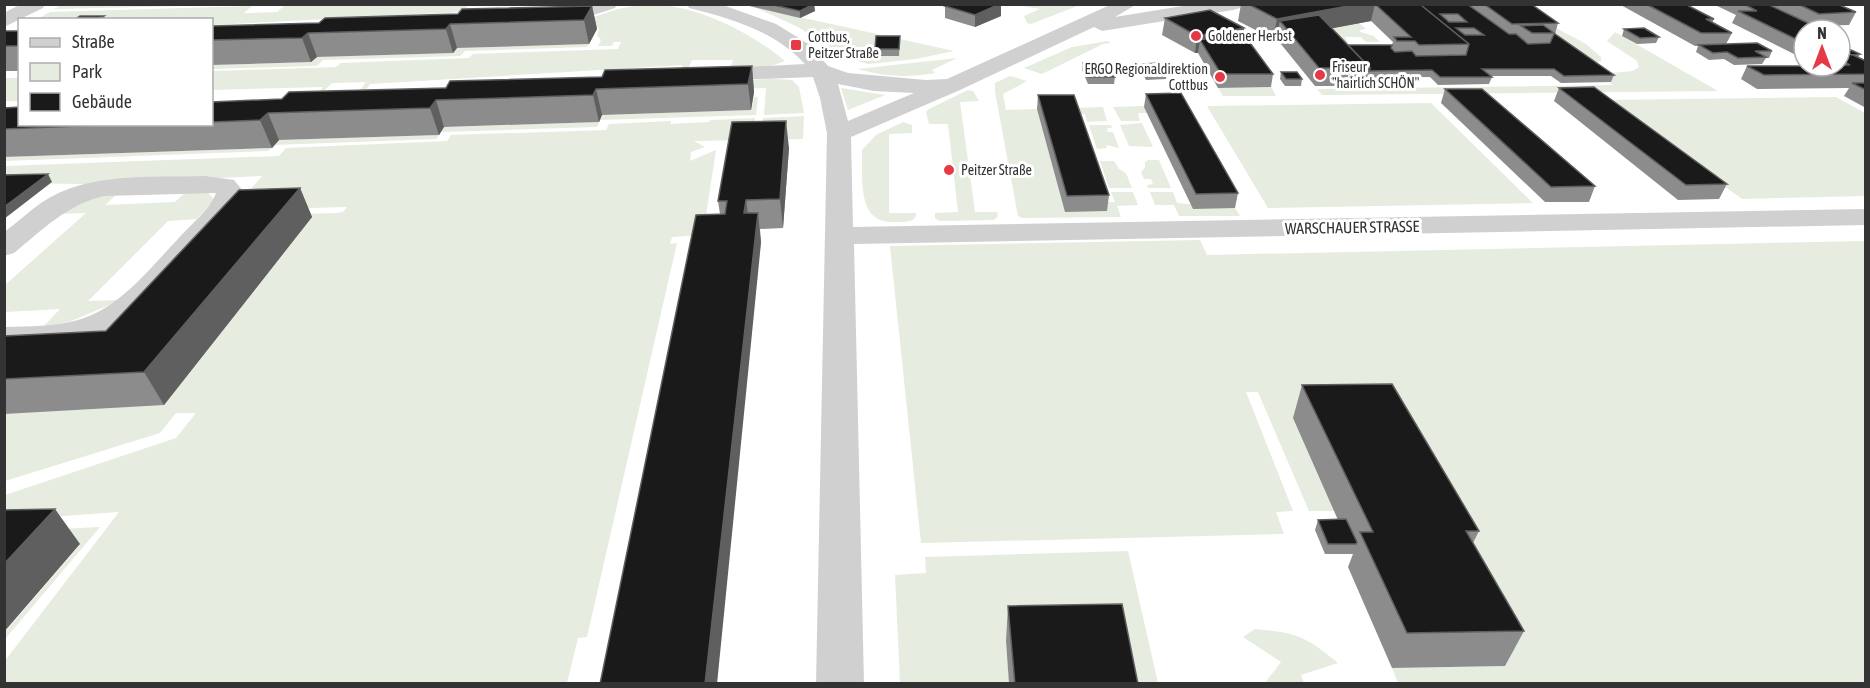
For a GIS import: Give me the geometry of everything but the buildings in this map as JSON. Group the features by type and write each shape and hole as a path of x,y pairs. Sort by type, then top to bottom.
{"street":[{"path":"4,21 36,4"},
{"path":"530,17 585,12 608,4"},
{"path":"696,4 734,14 774,30 808,55 825,79 839,133 840,684"},
{"path":"839,133 952,85 1128,4"},
{"path":"1077,29 1220,5"},
{"path":"686,76 820,70 843,78 884,85 926,87 952,85"},
{"path":"4,247 52,208 82,194 104,189 205,184 225,186 230,191 228,200 215,215 128,306 119,312 101,323 49,335 4,337"},
{"name":"WARSCHAUER STRASSE","path":"839,236 1866,217"}],"green space":[{"path":"63,4 229,5 54,9"},
{"path":"645,4 664,5 701,14 737,29 785,61 768,67 731,67 733,60 692,60 688,69 682,70 682,65 370,84 364,93 358,93 366,82 332,83 323,92 319,92 323,87 213,90 213,71 336,67 341,63 469,58 473,54 618,49 621,42 614,42 612,46 598,46 601,40 597,35 599,29 591,18 618,9"},
{"path":"285,5 468,5 462,12 213,25 213,18 40,18 50,12 252,6 244,13 277,12"},
{"path":"1016,5 1080,5 1031,24 1027,23 1024,16 1040,9"},
{"path":"1513,5 1586,44 1601,57 1601,61 1594,63"},
{"path":"754,7 954,51 916,59 868,64 850,59 796,26"},
{"path":"1358,22 1366,29 1360,32 1374,36 1380,42 1366,42 1361,37 1345,37 1348,43 1325,43 1316,31"},
{"path":"1615,32 1718,91 1322,95 1317,89 1613,85 1600,74 1633,71 1639,67 1637,61 1607,41"},
{"path":"1108,41 1110,43 1103,44 1042,74 1024,68 1072,47"},
{"path":"589,44 587,47 465,51 460,56 323,60 317,66 213,69 213,65 311,62 317,57 452,53 457,48"},
{"path":"957,58 932,70 935,73 925,75 887,75 858,69"},
{"path":"1010,76 1027,81 1003,94 1006,110 1037,109 1105,202 1115,202 1111,192 1133,192 1138,205 1117,206 1121,217 1022,218 1018,216 995,92 995,83"},
{"path":"5,78 18,78 18,101 5,101"},
{"path":"741,80 792,80 799,87 804,113 764,115 766,88 739,89"},
{"path":"1271,87 1276,96 1223,96 1218,88"},
{"path":"841,88 885,95 848,110"},
{"path":"968,90 973,91 979,101 960,102 975,212 997,212 998,216 994,220 939,221 935,218 935,213 958,212 948,124 929,124 926,112"},
{"path":"754,97 758,97 756,115 600,120 602,115 751,110"},
{"path":"1836,97 1865,113 1865,196 1742,199 1607,100"},
{"path":"1431,103 1533,203 1268,208 1207,106"},
{"path":"1144,106 1147,113 1138,113 1140,121 1121,121 1113,107"},
{"path":"1103,107 1107,121 1087,122 1085,114 1075,114 1072,108"},
{"path":"804,116 803,139 762,140 763,118"},
{"path":"755,118 754,140 694,141 705,147 691,152 690,161 716,150 703,235 672,237 670,244 677,243 587,637 578,638 567,683 5,684 4,662 119,512 5,520 5,495 176,438 196,413 176,413 160,433 5,481 5,414 239,216 337,213 343,212 347,207 233,210 262,176 85,184 5,183 5,166 279,156 286,148 447,141 451,135 606,130 609,124 671,121 671,124"},
{"path":"599,122 597,127 441,132 444,127"},
{"path":"903,122 912,125 912,133 889,134 889,213 916,213 915,218 910,221 893,222 881,220 867,207 862,184 862,150 876,135"},
{"path":"1142,123 1153,147 1129,146 1120,125"},
{"path":"1089,125 1111,125 1112,128 1107,128 1108,132 1113,132 1119,148 1106,145 1107,148 1097,149"},
{"path":"439,135 436,139 274,145 279,140"},
{"path":"272,148 268,151 5,161 4,157"},
{"path":"1148,160 1159,160 1171,188 1148,188 1147,185 1153,184 1151,179 1144,179 1141,172"},
{"path":"1100,161 1114,161 1119,169 1126,173 1132,188 1109,188"},
{"path":"189,189 207,192 214,200 197,219 168,221 88,301 121,300 69,322 42,328 60,309 5,312 4,286 86,213 58,214 85,199 118,193 105,205 175,202"},
{"path":"1150,192 1173,192 1177,203 1235,208 1240,216 1179,216 1174,205 1155,205"},
{"path":"1200,240 1207,255 1865,241 1865,683 1398,683 1392,668 1504,666 1335,511 1309,511 1258,392 1246,392 1293,511 1276,512 1284,534 921,543 890,246"},
{"path":"100,527 5,639 5,632 80,545 4,532"},
{"path":"1128,551 1158,683 1124,683 1006,641 1009,683 900,683 895,575 926,573 925,557"},
{"path":"1255,629 1300,637 1338,663 1301,675 1304,683 1265,683 1281,662 1243,637"}],"place":[{"name":"Goldener Herbst","path":"1196,36"},
{"name":"Cottbus, Peitzer Straße","path":"796,45"},
{"name":"Friseur \"hairlich SCHÖN\"","path":"1320,75"},
{"name":"ERGO Regionaldirektion Cottbus","path":"1220,77"},
{"name":"Peitzer Straße","path":"949,170"}]}
